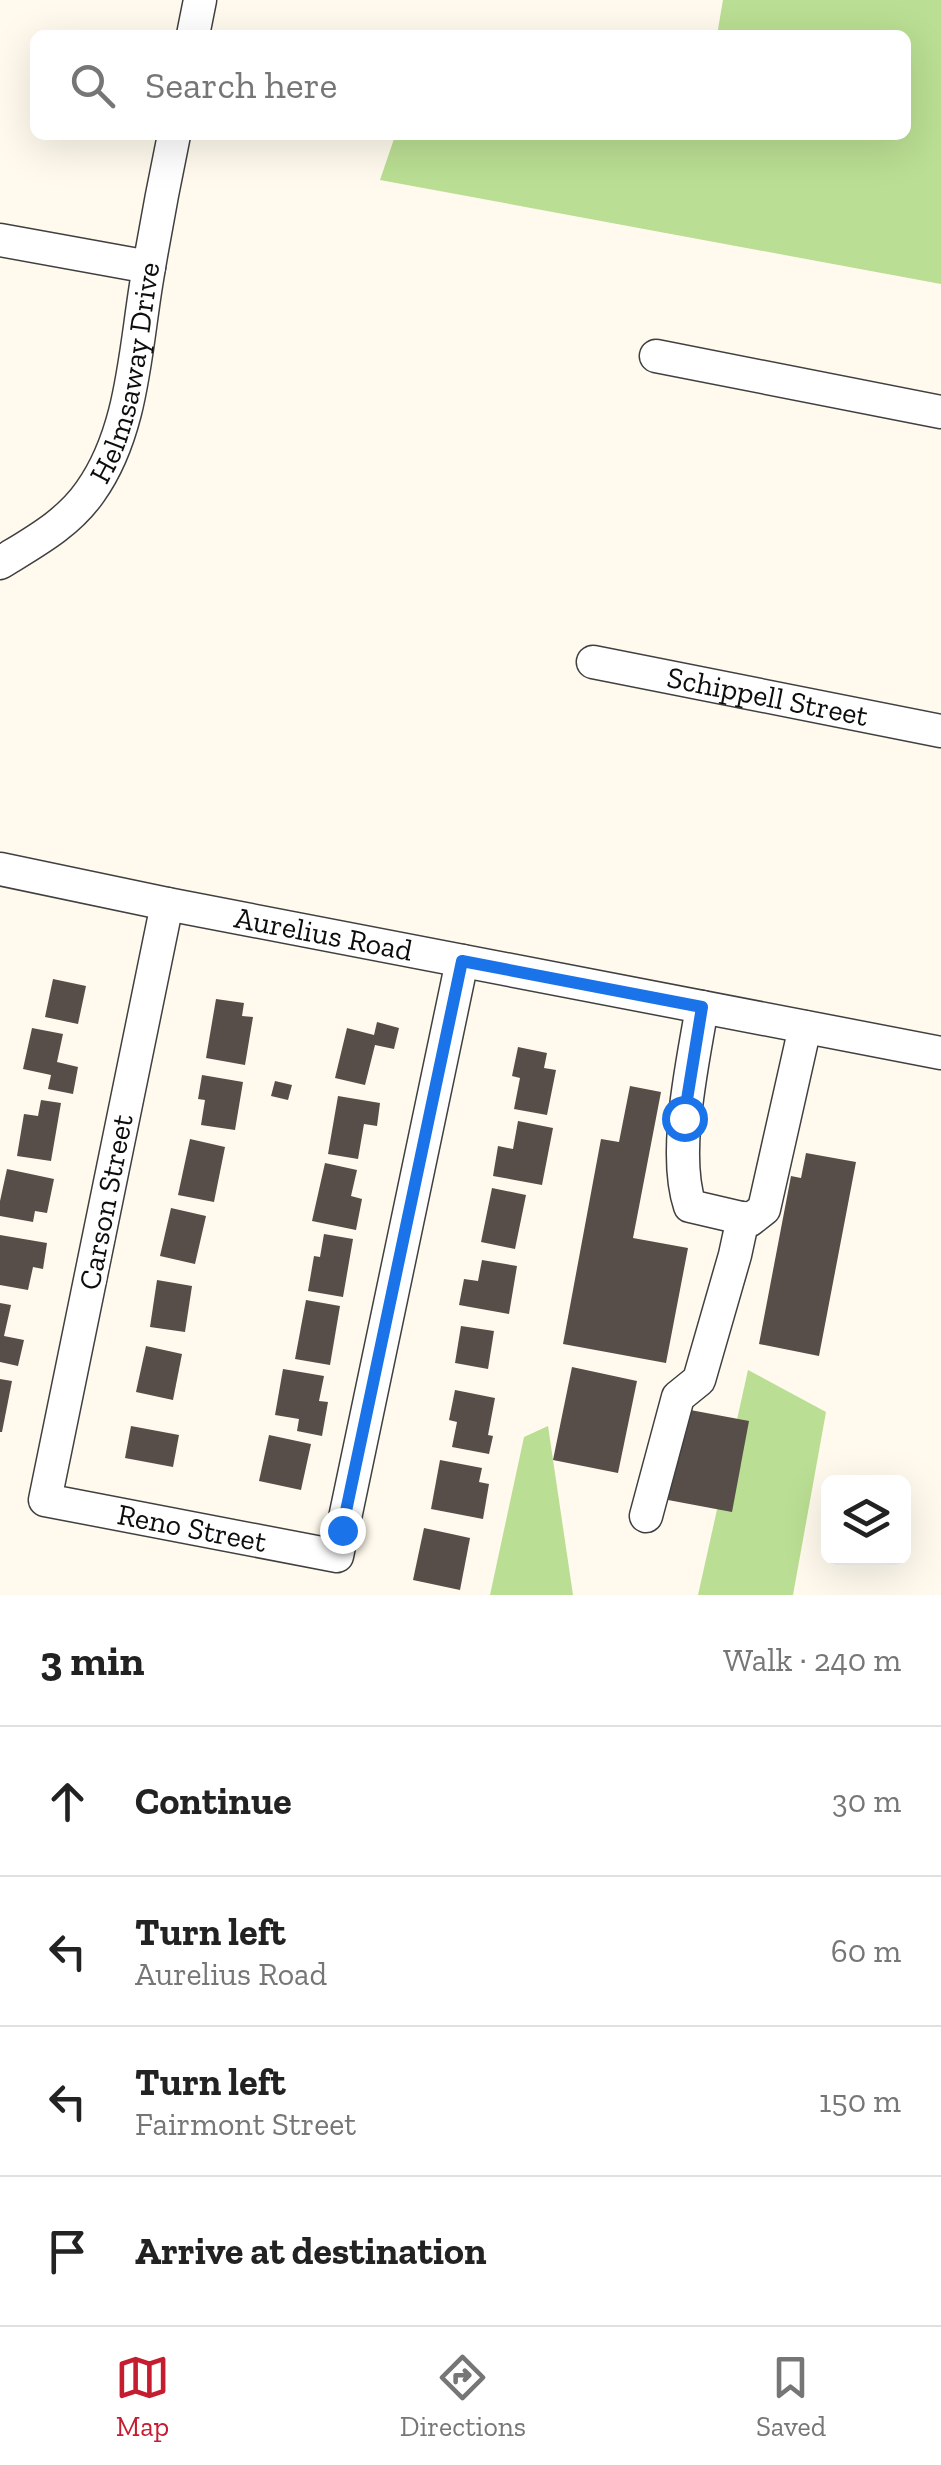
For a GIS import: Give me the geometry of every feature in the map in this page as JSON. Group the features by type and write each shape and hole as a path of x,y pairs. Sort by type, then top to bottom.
{"street":[{"path":"194,30 200,0"},
{"name":"Helmsaway Drive","path":"0,563 60,525 76,510 102,473 115,444 126,406 173,140"},
{"path":"0,240 149,268"},
{"path":"656,356 941,412"},
{"name":"Schippell Street","path":"593,662 941,731"},
{"name":"Aurelius Road","path":"0,869 941,1053"},
{"name":"Carson Street","path":"46,1500 166,904"},
{"name":"Reno Street","path":"46,1500 337,1556 462,961"},
{"path":"702,1007 684,1118 685,1191 690,1206 750,1220 764,1209 806,1027"},
{"path":"646,1516 678,1397 700,1380 744,1218"}],"green space":[{"path":"723,0 941,0 941,284 380,180 394,140 911,140 911,30 718,30"},
{"path":"748,1370 826,1412 793,1595 698,1595"},
{"path":"548,1426 573,1595 490,1595 524,1437"}],"building":[{"path":"53,979 86,986 78,1024 45,1017"},
{"path":"216,999 244,1003 242,1016 253,1017 245,1065 206,1058"},
{"path":"377,1022 399,1028 394,1049 375,1045 365,1085 335,1078 347,1028 374,1035"},
{"path":"32,1028 63,1034 57,1062 78,1067 73,1094 48,1089 51,1075 23,1069"},
{"path":"518,1047 547,1053 544,1068 556,1070 547,1115 514,1109 520,1078 512,1076"},
{"path":"202,1075 243,1082 235,1130 201,1125 205,1100 198,1099"},
{"path":"275,1081 292,1085 288,1100 271,1096"},
{"path":"630,1086 661,1092 633,1238 688,1248 666,1363 563,1344 601,1139 619,1142"},
{"path":"338,1096 380,1103 377,1126 364,1124 358,1159 328,1154"},
{"path":"41,1100 61,1103 51,1161 17,1156 24,1114 38,1116"},
{"path":"518,1121 553,1128 542,1185 493,1176 498,1146 513,1149"},
{"path":"190,1139 225,1147 214,1202 178,1195"},
{"path":"806,1153 856,1162 819,1356 759,1344 791,1176 801,1178"},
{"path":"325,1163 357,1170 351,1196 362,1199 356,1230 312,1221"},
{"path":"7,1169 54,1179 47,1213 35,1211 33,1222 0,1216"},
{"path":"492,1188 526,1195 515,1249 481,1242"},
{"path":"171,1208 206,1216 195,1264 160,1256"},
{"path":"324,1234 353,1239 343,1297 308,1291 314,1256 320,1257"},
{"path":"0,1235 47,1243 43,1269 33,1267 28,1290 0,1285"},
{"path":"482,1260 517,1266 509,1314 459,1305 464,1279 478,1281"},
{"path":"157,1280 192,1286 185,1332 150,1327"},
{"path":"306,1300 340,1306 330,1365 295,1359"},
{"path":"0,1303 11,1305 4,1336 24,1340 18,1366 0,1362"},
{"path":"461,1326 494,1331 488,1369 455,1363"},
{"path":"146,1346 182,1354 173,1400 136,1392"},
{"path":"572,1367 637,1381 618,1473 553,1460"},
{"path":"283,1369 324,1376 319,1401 328,1402 322,1436 297,1431 299,1419 275,1415"},
{"path":"0,1379 12,1381 2,1432 0,1432"},
{"path":"455,1390 495,1398 488,1435 493,1436 489,1454 452,1447 457,1422 449,1420"},
{"path":"685,1409 749,1421 732,1512 668,1500"},
{"path":"131,1426 179,1435 173,1467 125,1458"},
{"path":"269,1435 311,1444 301,1490 259,1481"},
{"path":"440,1460 482,1468 479,1482 489,1484 483,1519 431,1509"},
{"path":"424,1528 470,1538 460,1590 413,1580"}],"route":[{"path":"342,1530 462,961 702,1007 684,1118"}]}
